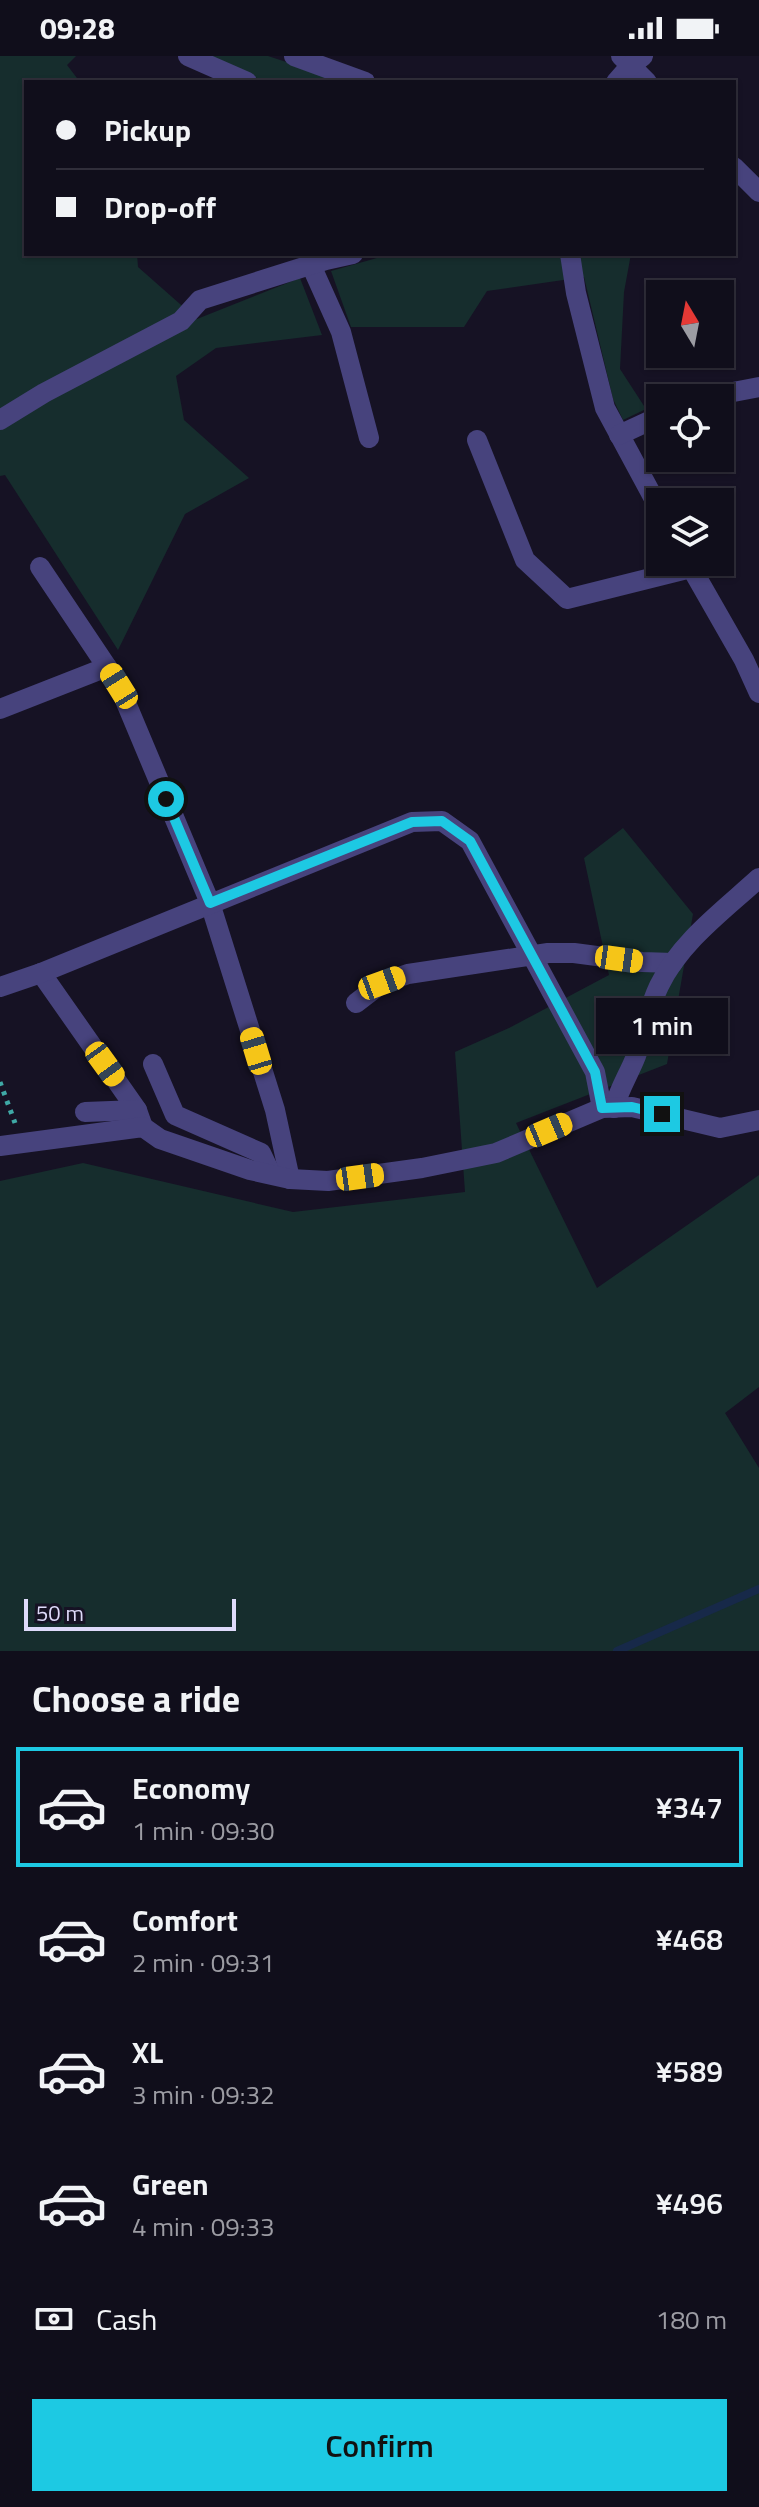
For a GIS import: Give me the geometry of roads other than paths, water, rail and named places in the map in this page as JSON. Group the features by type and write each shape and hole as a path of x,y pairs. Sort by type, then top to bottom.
{"street":[{"path":"188,56 242,80"},
{"path":"294,56 360,80"},
{"path":"617,80 631,59 646,80"},
{"path":"736,169 759,192"},
{"path":"0,420 44,393 181,321 200,300 345,256"},
{"path":"570,256 576,293 605,408 648,488"},
{"path":"311,265 341,332 369,438"},
{"path":"734,392 759,387"},
{"path":"619,435 646,422"},
{"path":"477,440 525,560 567,599 650,576"},
{"path":"40,567 119,686 210,903 275,1110 280,1176"},
{"path":"697,576 752,656 759,693"},
{"path":"2,704 107,667"},
{"path":"0,987 412,822 442,821 470,841 595,1072 608,1108"},
{"path":"608,1108 636,1056 660,984 673,963 693,938 759,878"},
{"path":"356,1003 382,983 408,974 548,953 673,963"},
{"path":"41,973 140,1118 160,1139 250,1170 328,1181 422,1168 496,1153 608,1108 632,1107 720,1128 759,1120"},
{"path":"153,1064 175,1115 261,1153 280,1176"},
{"path":"85,1112 140,1118"},
{"path":"0,1146 140,1118"}],"waterway":[{"path":"617,1651 759,1589"}]}
